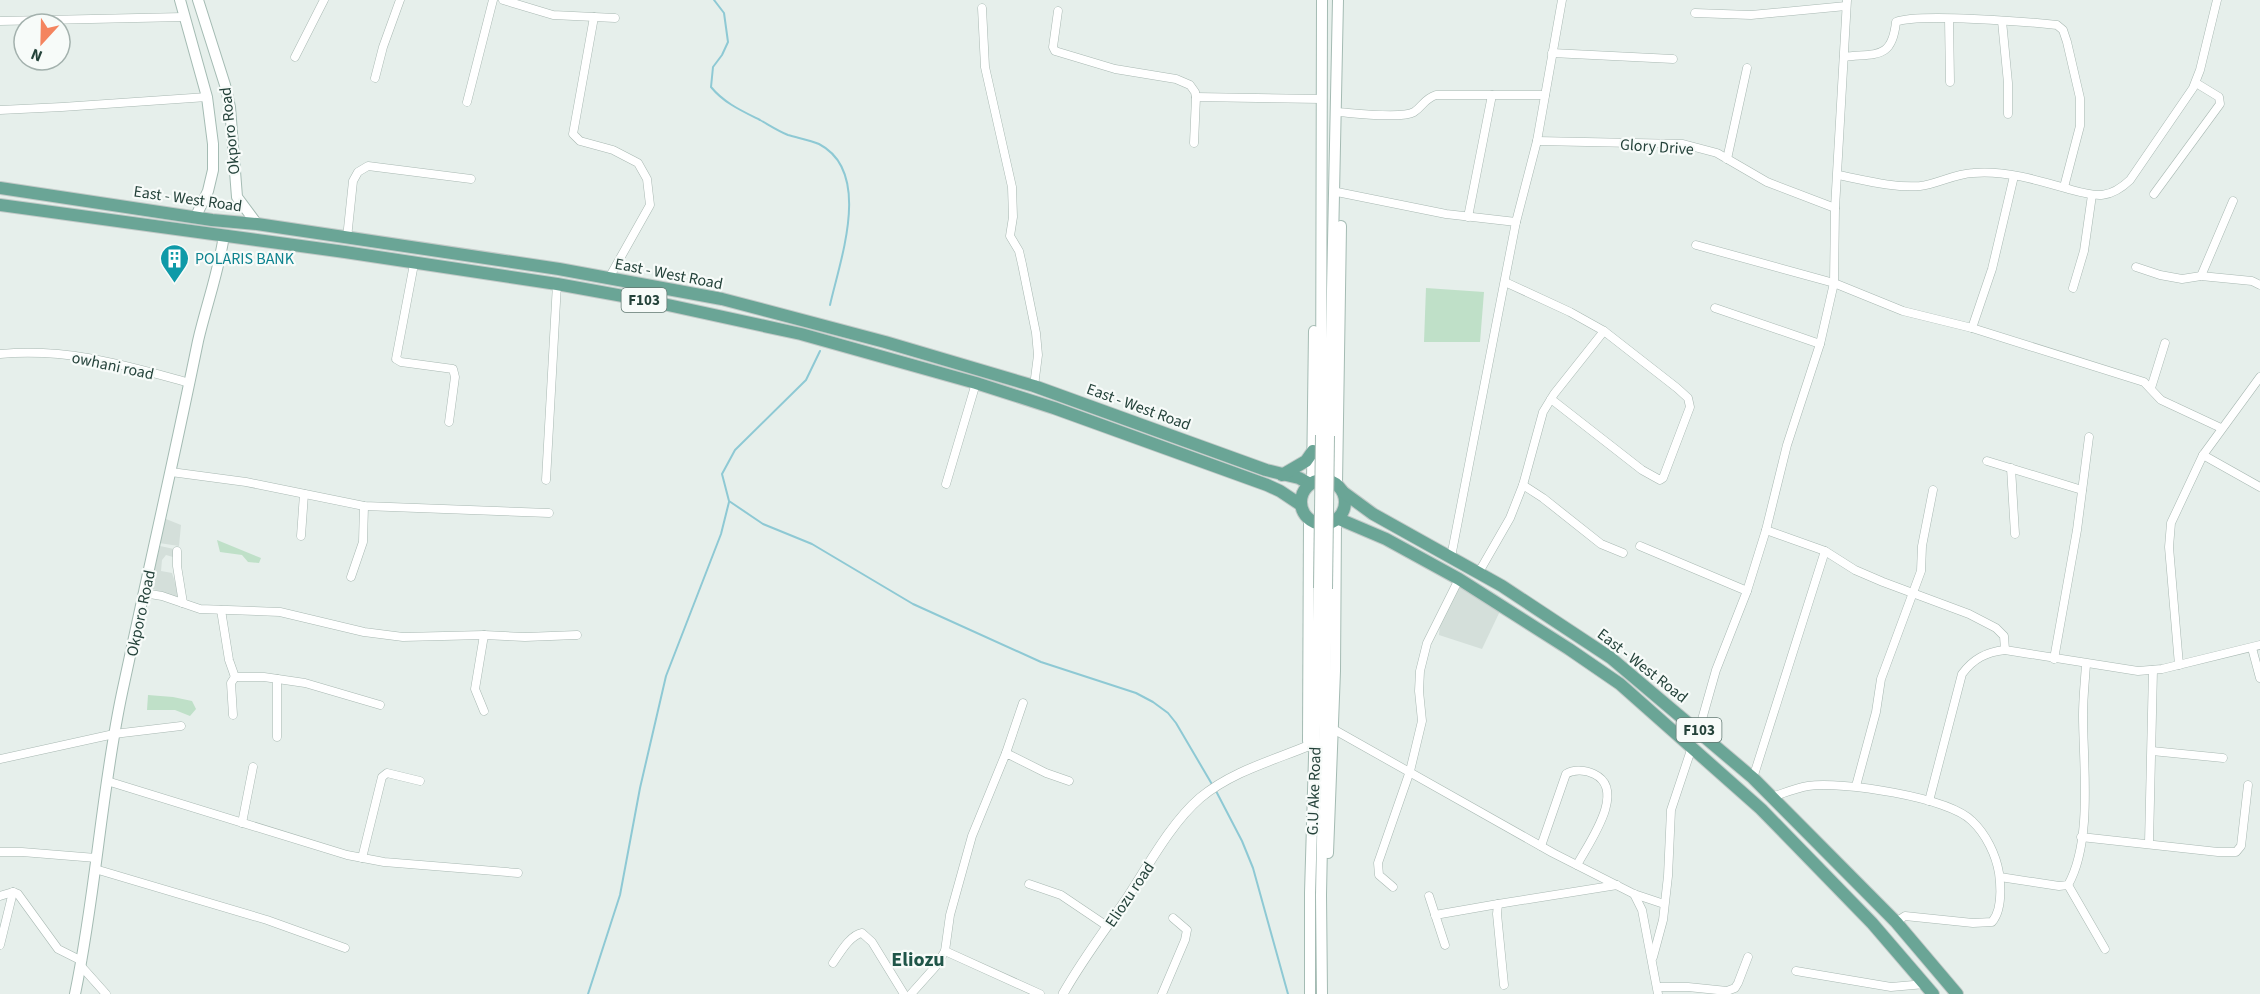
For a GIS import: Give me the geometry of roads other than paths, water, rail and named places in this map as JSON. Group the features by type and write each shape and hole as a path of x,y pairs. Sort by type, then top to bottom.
{"main road":[{"name":"Okporo Road","path":"180,0 207,97 213,144 212,175 208,191 196,216"},
{"name":"Okporo Road","path":"198,0 230,107 237,197 257,224"},
{"path":"1310,994 1316,894 1325,435 1322,0"},
{"path":"1325,435 1337,112 1338,0"},
{"path":"1301,506 1303,493 1311,483 1315,255 1322,172"},
{"path":"1316,894 1330,831 1337,520 1346,506 1340,488 1341,220 1335,174"},
{"path":"212,175 235,177"},
{"name":"East - West Road","path":"0,188 257,224 609,278 733,302 885,342 1034,386 1282,475 1311,483"},
{"name":"East - West Road","path":"0,205 557,284 645,300 801,334 976,383 1054,408 1267,485 1301,506"},
{"name":"Okporo Road","path":"75,994 114,734 224,235"},
{"path":"1282,475 1306,461 1312,451"},
{"name":"F103","path":"1311,483 1323,480 1340,488"},
{"name":"East - West Road","path":"1340,488 1373,514 1479,572 1611,658 1699,730 1753,778 1896,922 1957,994"},
{"name":"F103","path":"1301,506 1309,519 1325,524 1337,520"},
{"path":"1309,519 1307,822 1316,894 1322,994"},
{"name":"East - West Road","path":"1337,520 1386,539 1458,579 1551,637 1620,684 1761,809 1833,880 1929,989"}],"street":[{"path":"295,57 324,0"},
{"path":"375,78 382,47 400,0"},
{"path":"467,102 493,0"},
{"path":"503,0 553,15 615,18"},
{"path":"1450,557 1516,222 1537,141 1562,0"},
{"path":"1838,175 1871,182 1921,186 1975,172 2014,176 2092,195 2107,195 2121,189 2130,180 2196,83 2217,0"},
{"path":"1695,13 1751,15 1847,3 1835,208 1834,283 1820,344 1787,446 1766,530 1747,591 1716,670 1699,730"},
{"path":"982,8 985,67 1012,187 1013,217 1010,236 1022,264 1036,333 1038,355 1034,386"},
{"path":"1058,11 1053,47 1055,51 1115,69 1176,79 1190,85 1196,97 1194,142"},
{"path":"0,21 183,17"},
{"path":"594,17 573,134 580,141 613,150 638,163 647,179 650,204 609,278"},
{"path":"1844,57 1882,53 1890,47 1896,22 1903,19 2002,21 2058,25 2063,30 2080,98 2080,126 2064,188"},
{"path":"1949,19 1950,82"},
{"path":"2002,21 2008,83 2008,114"},
{"path":"1552,53 1673,59"},
{"path":"1727,159 1748,68"},
{"path":"2154,194 2220,104 2218,98 2196,83"},
{"path":"1337,112 1396,115 1412,113 1427,99 1436,95 1545,95"},
{"path":"1468,216 1492,95"},
{"path":"0,110 62,108 207,97"},
{"path":"1196,97 1322,99"},
{"name":"Glory Drive","path":"1537,141 1683,144 1717,153 1767,182 1835,208"},
{"path":"347,238 353,181 358,172 368,166 471,179"},
{"path":"1972,328 1992,270 2014,176"},
{"path":"1337,192 1446,214 1516,222"},
{"path":"2073,288 2084,251 2092,195"},
{"path":"2201,276 2233,201"},
{"path":"1696,245 1834,283 1903,311 1972,328 2144,382 2170,405 2221,428"},
{"path":"414,264 396,359 401,362 453,369 455,377 449,422"},
{"path":"2136,267 2182,279 2201,276 2252,281 2260,285"},
{"path":"1504,282 1570,312 1604,331 1688,398 1690,407 1664,478 1660,480 1642,470 1551,399"},
{"path":"546,480 557,284"},
{"path":"1715,308 1820,344"},
{"path":"1479,572 1510,518 1523,484 1543,412 1604,331"},
{"path":"2151,388 2165,343"},
{"name":"owhani road","path":"0,354 39,353 87,357 190,382"},
{"path":"2179,665 2169,547 2171,523 2203,455 2260,377"},
{"path":"946,484 976,383"},
{"path":"2054,659 2089,437"},
{"path":"2203,455 2260,487"},
{"path":"1987,461 2082,490"},
{"path":"2011,468 2015,534"},
{"path":"171,472 246,482 364,506 549,513"},
{"path":"1523,484 1601,544 1612,551 1623,553"},
{"path":"1856,786 1889,652 1921,570 1922,546 1933,490"},
{"path":"301,536 303,494"},
{"path":"351,577 363,542 364,506"},
{"path":"1766,530 1824,551 1856,570 1969,614 1996,628 2004,636 2005,650"},
{"path":"1640,546 1747,591"},
{"path":"177,551 183,603"},
{"path":"1753,778 1824,551"},
{"path":"1393,886 1379,875 1378,863 1410,771 1422,721 1420,671 1427,643 1458,579"},
{"path":"144,592 200,609 280,612 364,632 403,637 577,635"},
{"path":"221,610 229,660 235,676"},
{"path":"484,636 475,688 484,711"},
{"path":"1929,801 1962,674 1971,663 1993,652 2005,650 2138,671 2179,665 2256,646 2260,678"},
{"path":"2086,664 2082,712 2085,804 2081,837 2068,885 2105,949"},
{"path":"2149,843 2153,670"},
{"path":"235,676 305,682 380,705"},
{"path":"233,715 231,683 235,676"},
{"path":"277,737 278,679"},
{"path":"911,994 936,966 945,951 950,915 972,836 1006,753 1023,703"},
{"path":"0,759 114,734 181,726"},
{"path":"1333,729 1541,846 1634,894 1664,904"},
{"name":"Eliozu road","path":"1063,994 1080,964 1174,828 1200,798 1227,779 1308,746"},
{"path":"1653,957 1663,920 1671,810 1692,747"},
{"path":"2152,751 2223,758"},
{"path":"1006,753 1046,773 1069,781"},
{"path":"242,823 253,767"},
{"path":"1541,846 1566,774 1569,771 1595,774 1604,783 1608,801 1577,865"},
{"path":"362,858 382,777 387,773 420,781"},
{"path":"107,781 297,841 362,858 446,868 518,873"},
{"path":"2081,837 2236,852 2241,846 2248,785"},
{"path":"1772,797 1809,786 1856,786 1929,801 1958,811 1972,819 1998,863 2000,901 1995,919 1992,922 1973,923 1905,916 1896,922"},
{"path":"0,851 96,858"},
{"path":"95,869 267,920 345,948"},
{"path":"2000,877 2059,886 2068,885"},
{"path":"1029,884 1060,895 1107,926"},
{"path":"1435,915 1617,885"},
{"path":"14,892 24,900 58,949 81,964 106,994"},
{"path":"0,896 14,892"},
{"path":"0,945 14,892"},
{"path":"1634,894 1642,910 1658,991 1688,987 1727,991 1735,988 1748,957"},
{"path":"1429,896 1445,945"},
{"path":"1498,904 1504,985"},
{"path":"1162,994 1187,930 1173,918"},
{"path":"833,963 852,939 862,933 872,942 904,994"},
{"path":"945,951 1040,994"},
{"path":"1796,971 1890,987 1929,989"}],"waterway":[{"path":"714,0 724,13 728,42 713,67 711,87 734,106 777,130 819,144 835,157 845,175 849,195 848,218 845,242 830,305"},
{"path":"820,351 806,380 735,450 722,474 729,501 763,524 812,544 913,604 1041,662 1136,693 1153,702 1168,713 1176,723 1213,786"},
{"path":"588,994 620,895 640,788 666,676 721,534 729,502"},
{"path":"1216,791 1253,868 1288,994"}],"place":[{"name":"POLARIS BANK","path":"174,284"}],"district":[{"name":"Eliozu","path":"918,959"}]}
